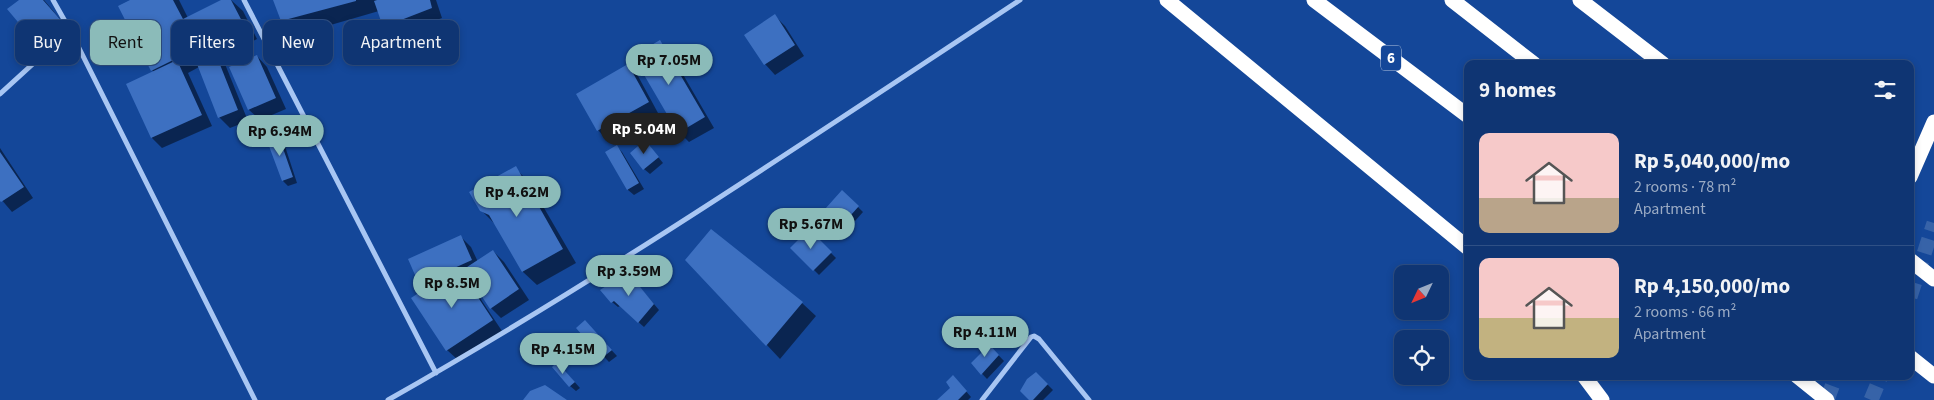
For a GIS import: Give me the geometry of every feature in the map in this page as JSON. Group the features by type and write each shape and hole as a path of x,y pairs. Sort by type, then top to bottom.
{"highway":[{"path":"1167,0 1464,245"},
{"name":"6","path":"1314,0 1464,113"},
{"path":"1452,0 1529,60"},
{"path":"1580,0 1658,60"},
{"path":"1914,168 1934,122"},
{"path":"1914,263 1934,279"},
{"path":"1914,360 1934,376"},
{"path":"1587,380 1602,400"},
{"path":"1802,380 1827,400"}],"street":[{"path":"53,0 64,20"},
{"path":"244,0 436,373"},
{"path":"388,400 436,373 662,235 1020,0"},
{"path":"80,50 255,400"},
{"path":"0,94 32,65"},
{"path":"982,400 1031,336 1039,339 1089,400"}],"building":[{"path":"19,0 43,0 61,20 16,20 7,9"},
{"path":"130,0 173,0 183,19 221,0 231,0 241,20 171,20 171,61 151,71 148,65 161,65 161,20 125,20 118,6"},
{"path":"273,0 356,0 285,20 281,20"},
{"path":"430,0 432,8 401,20 381,20 374,1"},
{"path":"775,14 795,45 764,65 744,35"},
{"path":"660,40 705,117 678,133 633,56"},
{"path":"257,55 276,98 248,110 229,67 234,65 253,65 253,57"},
{"path":"171,63 171,65 179,65 202,115 151,138 126,84"},
{"path":"628,64 649,102 597,131 576,94"},
{"path":"197,65 220,65 238,110 218,118"},
{"path":"278,134 293,177 282,181 266,138"},
{"path":"645,140 659,157 643,170 630,153"},
{"path":"617,145 639,183 627,190 605,152"},
{"path":"0,152 24,187 1,202 0,201"},
{"path":"516,166 563,249 522,272 489,215 480,211 469,192"},
{"path":"842,190 859,206 834,234 817,218"},
{"path":"711,229 803,302 766,346 685,260"},
{"path":"809,229 832,252 813,271 790,248"},
{"path":"461,235 472,260 419,284 408,259"},
{"path":"493,250 519,289 490,309 464,269"},
{"path":"458,267 493,320 446,351 411,298"},
{"path":"628,272 654,304 638,323 614,301 611,303 600,290"},
{"path":"585,320 612,350 602,358 576,328"},
{"path":"985,340 999,355 981,375 971,363 982,352 977,347"},
{"path":"557,362 575,382 569,387 552,367"},
{"path":"1036,372 1048,384 1033,400 1029,400 1020,391 1027,379"},
{"path":"953,375 967,391 958,400 937,400 950,388 946,382"},
{"path":"545,385 567,400 523,400 530,391"}],"tunnel":[{"path":"1914,285 1934,223"},
{"path":"1827,400 1834,380"},
{"path":"1871,400 1879,380"}]}
